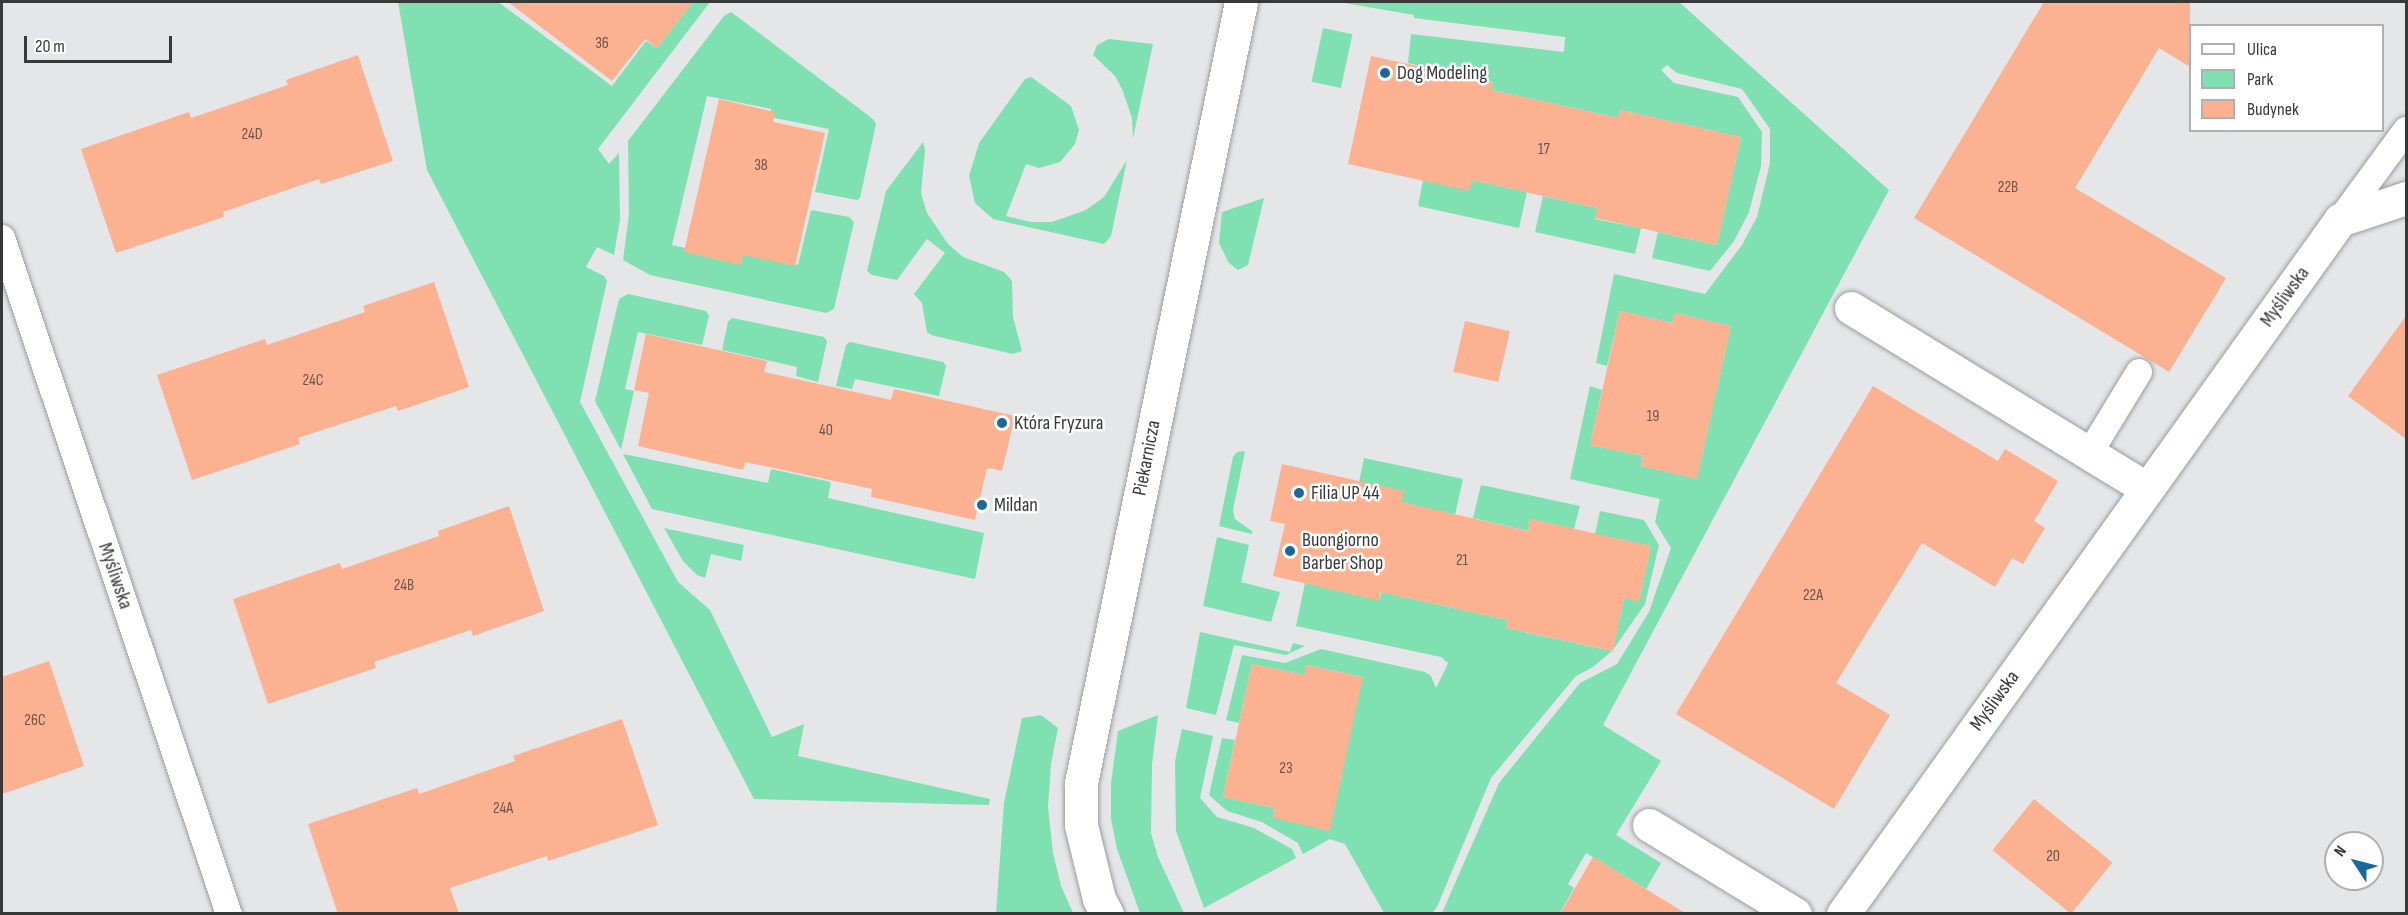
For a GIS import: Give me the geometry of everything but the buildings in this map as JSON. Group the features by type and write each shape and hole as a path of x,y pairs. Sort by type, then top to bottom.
{"street":[{"name":"Piekarnicza","path":"1107,914 1099,899 1081,825 1081,783 1241,2"},
{"path":"2340,220 2406,198"},
{"name":"Myśliwska","path":"1842,914 2340,220"},
{"path":"1851,308 2147,489"},
{"path":"1649,825 1795,914"}],"lane":[{"path":"2340,220 2406,130"},
{"name":"Myśliwska","path":"2,238 229,914"},
{"path":"2089,454 2139,372"}],"green space":[{"path":"398,2 498,2 612,86 646,41 657,48 693,2 710,2 598,149 609,164 619,153 620,219 614,255 597,247 586,267 604,276 607,281 580,402 678,582 710,610 772,737 804,724 798,756 990,799 989,805 754,799 427,170"},
{"path":"1339,2 1679,2 1889,190 1603,725 1661,761 1616,835 1661,863 1646,889 1586,853 1568,884 1574,888 1560,913 1442,913 1499,783 1580,683 1617,664 1649,612 1671,548 1655,522 1660,499 1570,479 1590,386 1602,390 1590,445 1643,456 1641,466 1697,478 1731,326 1675,313 1672,323 1620,311 1607,366 1596,363 1614,274 1705,294 1742,245 1757,217 1770,163 1770,129 1742,89 1677,73 1667,65 1661,70 1674,83 1738,97 1762,132 1761,166 1749,212 1734,241 1710,271 1652,258 1658,232 1717,245 1741,137 1620,110 1618,118 1491,90 1493,82 1408,63 1411,34 1564,52 1565,37 1414,18 1414,15"},
{"path":"731,12 873,119 876,124 860,198 857,200 815,192 829,129 770,117 771,109 707,96 672,245 737,260 740,251 798,265 811,210 849,217 854,222 834,309 826,313 650,275 623,260 629,214 628,141 724,16"},
{"path":"1323,28 1352,34 1341,88 1312,82"},
{"path":"1109,39 1153,44 1133,138 1132,118 1122,89 1115,76 1093,55 1097,45"},
{"path":"1031,77 1071,106 1079,130 1075,144 1060,162 1039,168 1026,164 1006,216 1031,222 1052,222 1086,210 1104,197 1127,160 1111,236 1104,244 993,219 975,203 969,176 979,143 1025,79"},
{"path":"923,142 925,150 921,193 927,213 948,244 963,257 1004,272 1012,281 1013,317 1022,351 1013,354 931,335 927,332 922,303 914,294 945,253 927,239 897,280 872,275 867,271 886,191"},
{"path":"1423,180 1472,180 1527,192 1519,228 1418,206"},
{"path":"1543,196 1597,208 1595,219 1641,228 1635,254 1535,232"},
{"path":"1264,198 1248,265 1238,270 1229,263 1219,243 1222,212"},
{"path":"628,294 706,311 709,316 702,345 638,332 625,389 634,391 621,450 595,401 619,299"},
{"path":"732,318 824,337 827,341 818,382 796,376 797,367 722,350 728,322"},
{"path":"850,342 943,362 946,366 939,396 855,379 852,389 836,386 846,345"},
{"path":"1245,451 1233,510 1235,519 1252,531 1252,534 1219,526 1233,457 1237,452"},
{"path":"623,454 768,483 771,469 831,482 828,498 984,533 975,579 652,509"},
{"path":"1364,458 1463,479 1455,515 1401,502 1359,482"},
{"path":"1481,485 1580,506 1574,529 1530,519 1528,531 1473,518"},
{"path":"1600,511 1644,520 1659,545 1645,604 1613,650 1624,598 1639,601 1651,546 1595,534"},
{"path":"664,528 744,545 741,561 711,554 705,578 697,575 683,561"},
{"path":"1217,537 1249,545 1241,582 1280,592 1271,622 1203,606"},
{"path":"1305,583 1380,600 1381,592 1508,620 1506,628 1612,651 1593,667 1576,676 1491,778 1437,907 1432,913 1384,913 1345,844 1330,839 1303,854 1298,843 1262,822 1227,811 1209,795 1222,738 1235,740 1223,797 1275,808 1273,818 1363,677 1307,665 1305,675 1252,664 1239,723 1226,720 1242,655 1285,663 1321,649 1425,672 1431,676 1436,688 1445,670 1448,663 1441,657 1296,626"},
{"path":"1200,632 1290,652 1293,643 1305,646 1286,655 1234,645 1216,715 1186,708"},
{"path":"1041,715 1058,728 1051,764 1048,807 1053,853 1061,886 1073,913 996,913 1004,803 1022,718"},
{"path":"1158,715 1152,764 1151,833 1158,857 1184,913 1140,913 1117,849 1111,819 1111,783 1118,731"},
{"path":"1182,729 1213,736 1200,798 1217,817 1254,828 1292,849 1296,858 1204,908 1176,831 1175,761"}],"place":[{"name":"Dog Modeling","path":"1385,73"},
{"name":"Która Fryzura","path":"1002,423"},
{"name":"Filia UP 44","path":"1299,493"},
{"name":"Mildan","path":"982,505"},
{"name":"Buongiorno Barber Shop","path":"1290,551"}]}
